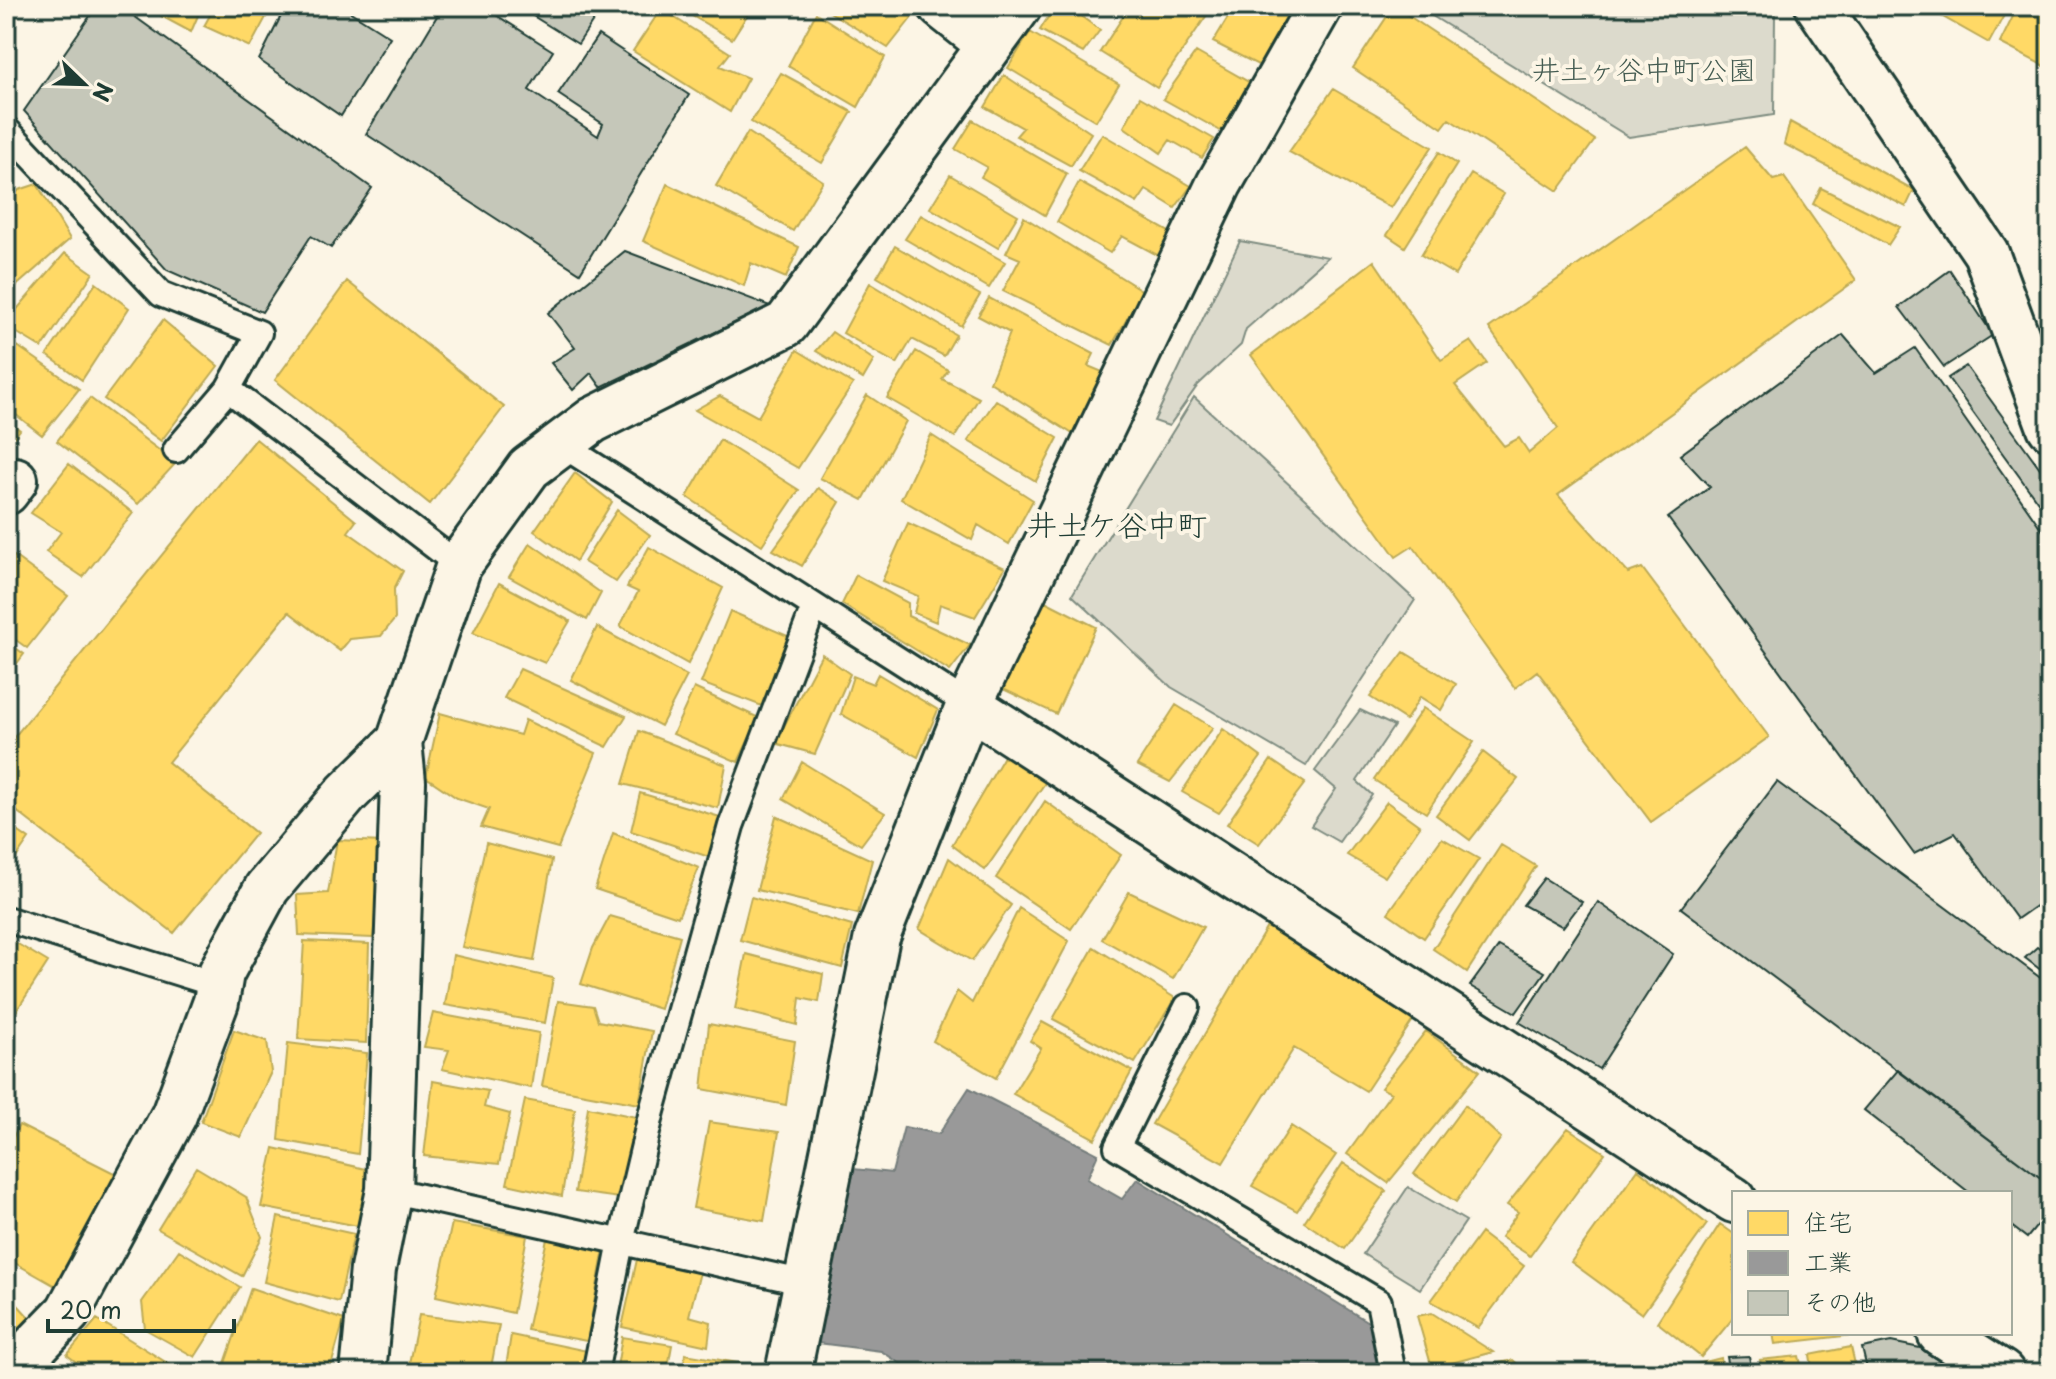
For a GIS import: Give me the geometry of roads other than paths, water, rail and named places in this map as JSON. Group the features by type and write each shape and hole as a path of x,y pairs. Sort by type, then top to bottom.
{"street":[{"path":"941,6 990,45"},
{"path":"363,1373 373,1269 389,1190 403,782 399,742 459,565 529,468 593,420 786,324 1019,6"},
{"path":"788,1373 877,937 969,705 1219,184 1320,6"},
{"path":"1818,6 1986,253 2050,427"},
{"path":"969,705 1732,1199"},
{"path":"9,1373 68,1312 167,1130 211,1017 221,973 267,888 347,793 399,742"},
{"path":"1943,1335 2002,1373"}],"lane":[{"path":"6,129 161,294 259,333 228,389 176,450"},
{"path":"228,389 459,565"},
{"path":"561,444 969,705"},
{"path":"595,1373 621,1242 652,1111 731,826 814,607"},
{"path":"6,919 218,985"},
{"path":"1187,1007 1117,1147 1379,1302 1393,1373"},
{"path":"389,1190 806,1283"}],"district":[{"name":"井土ケ谷中町","path":"1117,526"}],"park label":[{"name":"井土ヶ谷中町公園","path":"1644,70"}]}
